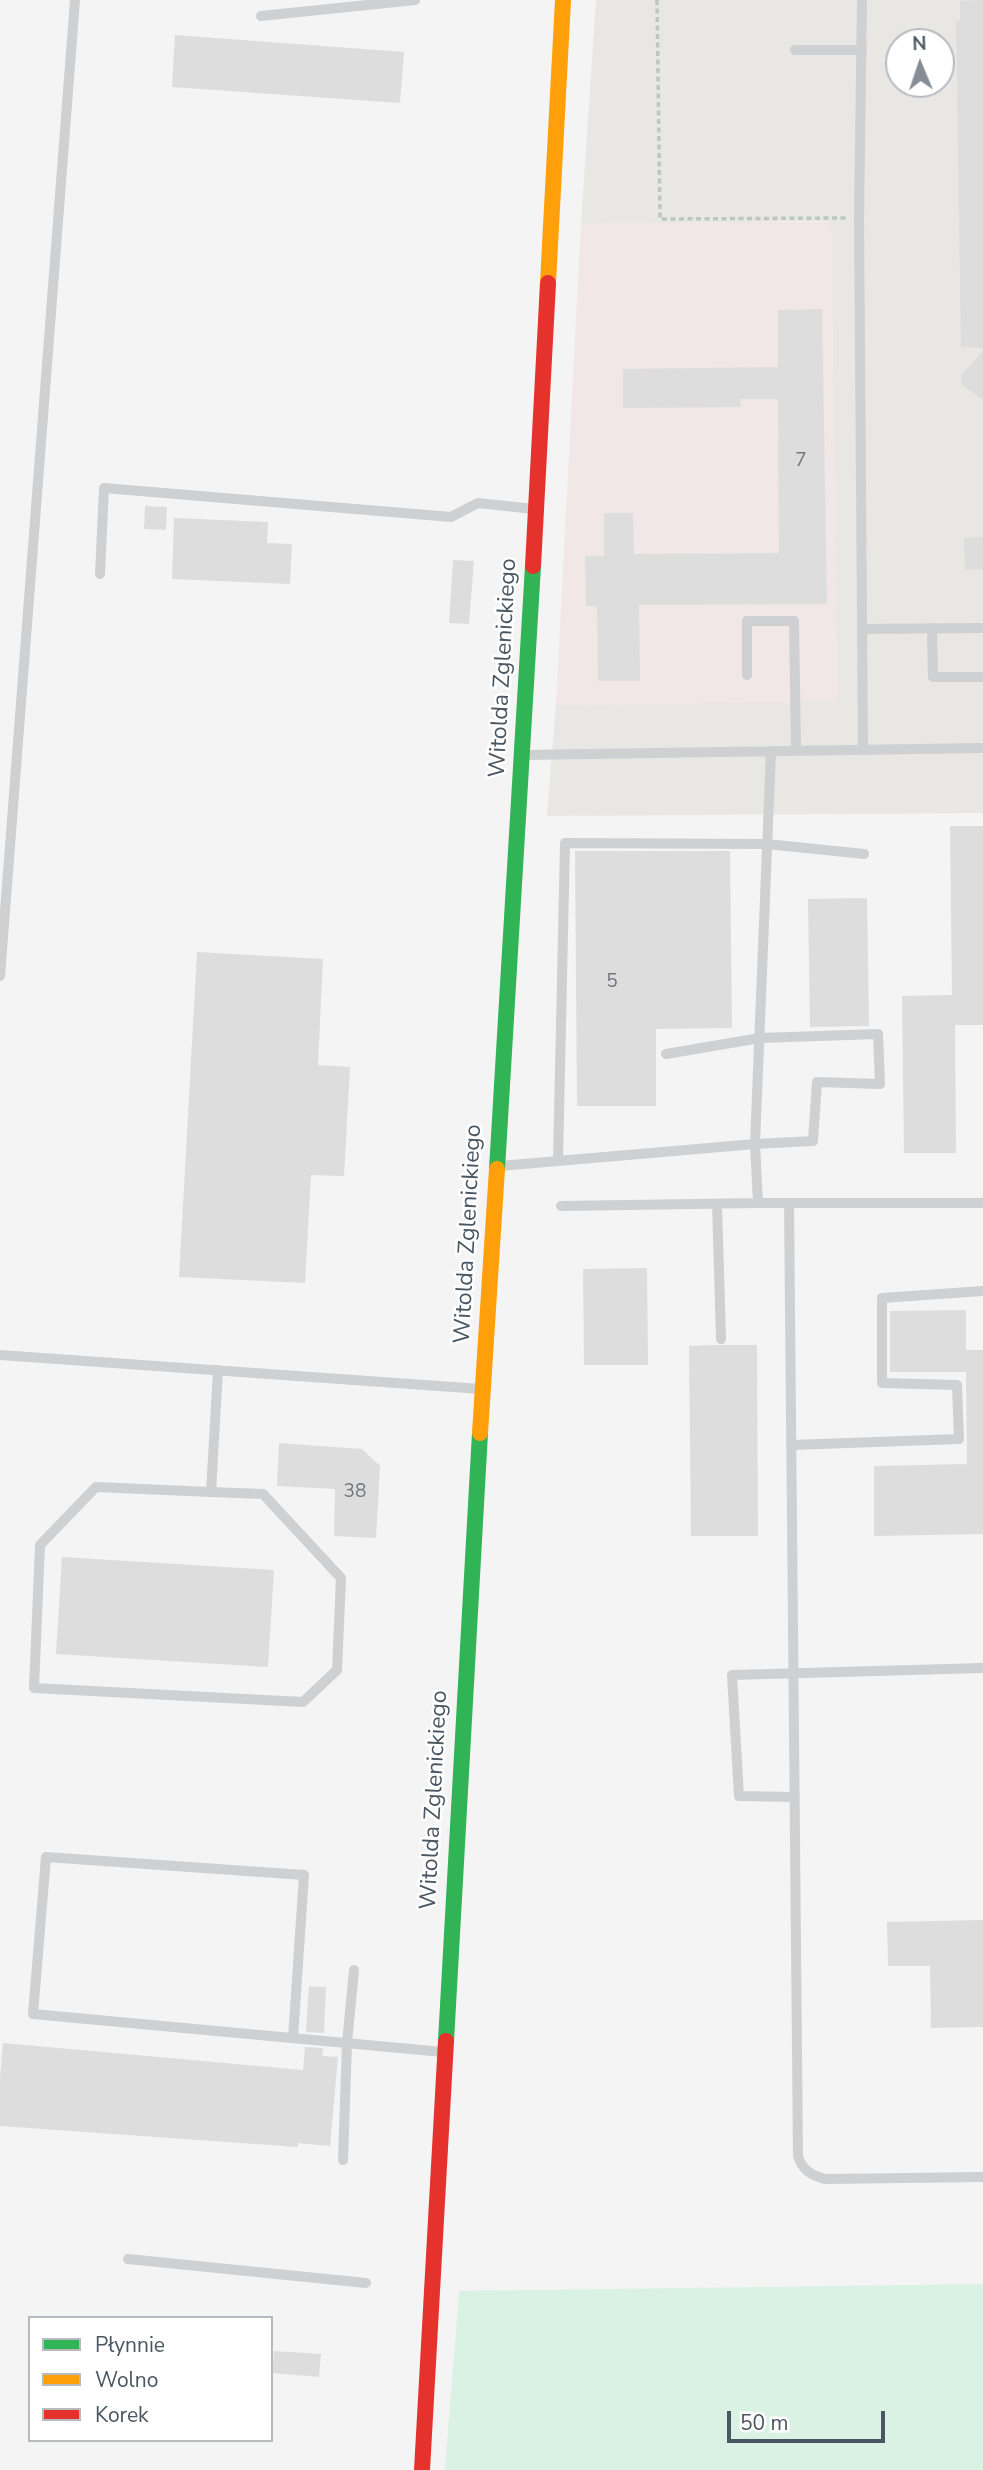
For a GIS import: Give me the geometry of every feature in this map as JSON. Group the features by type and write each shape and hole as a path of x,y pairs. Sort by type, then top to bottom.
{"street":[{"name":"Witolda Zglenickiego","path":"422,2470 443,2052 523,755 563,0"}],"lane":[{"path":"0,976 75,0"},
{"path":"261,16 415,0"},
{"path":"862,0 859,218 863,749"},
{"path":"795,50 862,50"},
{"path":"100,574 104,488 452,517 478,503 535,509"},
{"path":"747,676 747,621 794,621 796,750"},
{"path":"932,628 933,677 983,677"},
{"path":"862,629 983,628"},
{"path":"523,755 983,748"},
{"path":"758,1203 755,1144 771,751"},
{"path":"558,1160 565,843 767,844 864,854"},
{"path":"496,1167 813,1141 817,1082 880,1084 878,1034 760,1038 666,1054"},
{"path":"789,1203 798,2156 800,2164 814,2176 825,2179 983,2177"},
{"path":"561,1206 983,1203"},
{"path":"717,1204 721,1339"},
{"path":"792,1445 960,1439 957,1385 882,1382 881,1298 983,1292"},
{"path":"0,1355 483,1389"},
{"path":"211,1492 218,1370"},
{"path":"96,1487 211,1492 263,1494 341,1578 337,1670 303,1702 34,1688 40,1545 96,1487"},
{"path":"795,1797 739,1796 732,1675 983,1668"},
{"path":"293,2038 304,1875 46,1857 33,2014 443,2052"},
{"path":"343,2160 347,2043 354,1970"},
{"path":"128,2259 366,2283"}],"path":[{"path":"657,0 660,219 859,218"}],"shaded area":[{"path":"596,0 983,0 983,813 547,816 556,705 837,701 831,221 581,224"},
{"path":"831,221 837,702 556,705 581,224"}],"green space":[{"path":"983,2284 983,2470 445,2470 459,2291"}],"building":[{"path":"983,0 983,348 961,347 956,21 960,21 960,1"},
{"path":"175,35 404,52 400,103 172,87"},
{"path":"822,309 827,604 639,605 640,681 598,681 597,606 586,606 585,556 604,556 604,513 633,513 634,554 779,553 778,399 740,399 741,407 623,408 623,369 778,367 778,310"},
{"path":"983,351 983,400 963,386 961,381 962,374"},
{"path":"145,506 167,507 166,530 144,529"},
{"path":"174,518 268,522 267,543 292,544 290,584 172,579"},
{"path":"983,537 983,569 965,570 964,538"},
{"path":"453,560 474,561 469,624 449,623"},
{"path":"950,826 983,826 983,1025 955,1025 956,1153 904,1153 902,996 952,995"},
{"path":"575,851 730,851 732,1028 656,1029 656,1106 577,1106"},
{"path":"867,898 869,1026 810,1027 808,899"},
{"path":"197,952 323,959 318,1065 350,1067 344,1176 311,1175 305,1283 179,1277"},
{"path":"647,1268 648,1365 584,1365 583,1269"},
{"path":"966,1310 966,1350 983,1350 983,1534 874,1536 874,1466 967,1464 966,1372 890,1372 890,1311"},
{"path":"757,1345 758,1536 691,1536 689,1346"},
{"path":"279,1443 362,1449 380,1466 376,1538 334,1536 335,1489 277,1486"},
{"path":"62,1557 274,1570 268,1667 56,1654"},
{"path":"983,1920 983,2027 931,2028 930,1966 888,1966 887,1922"},
{"path":"309,1986 326,1987 324,2033 306,2032"},
{"path":"3,2043 303,2070 305,2047 323,2048 322,2056 338,2057 330,2146 298,2143 298,2147 0,2126"},
{"path":"274,2351 321,2354 319,2377 273,2373"}],"traffic: fast":[{"path":"497,1169 533,566"},
{"path":"446,2041 480,1433"}],"traffic: slow":[{"path":"548,283 563,0"},
{"path":"480,1433 497,1169"}],"traffic: jam":[{"path":"533,566 548,283"},
{"path":"422,2470 446,2041"}]}
